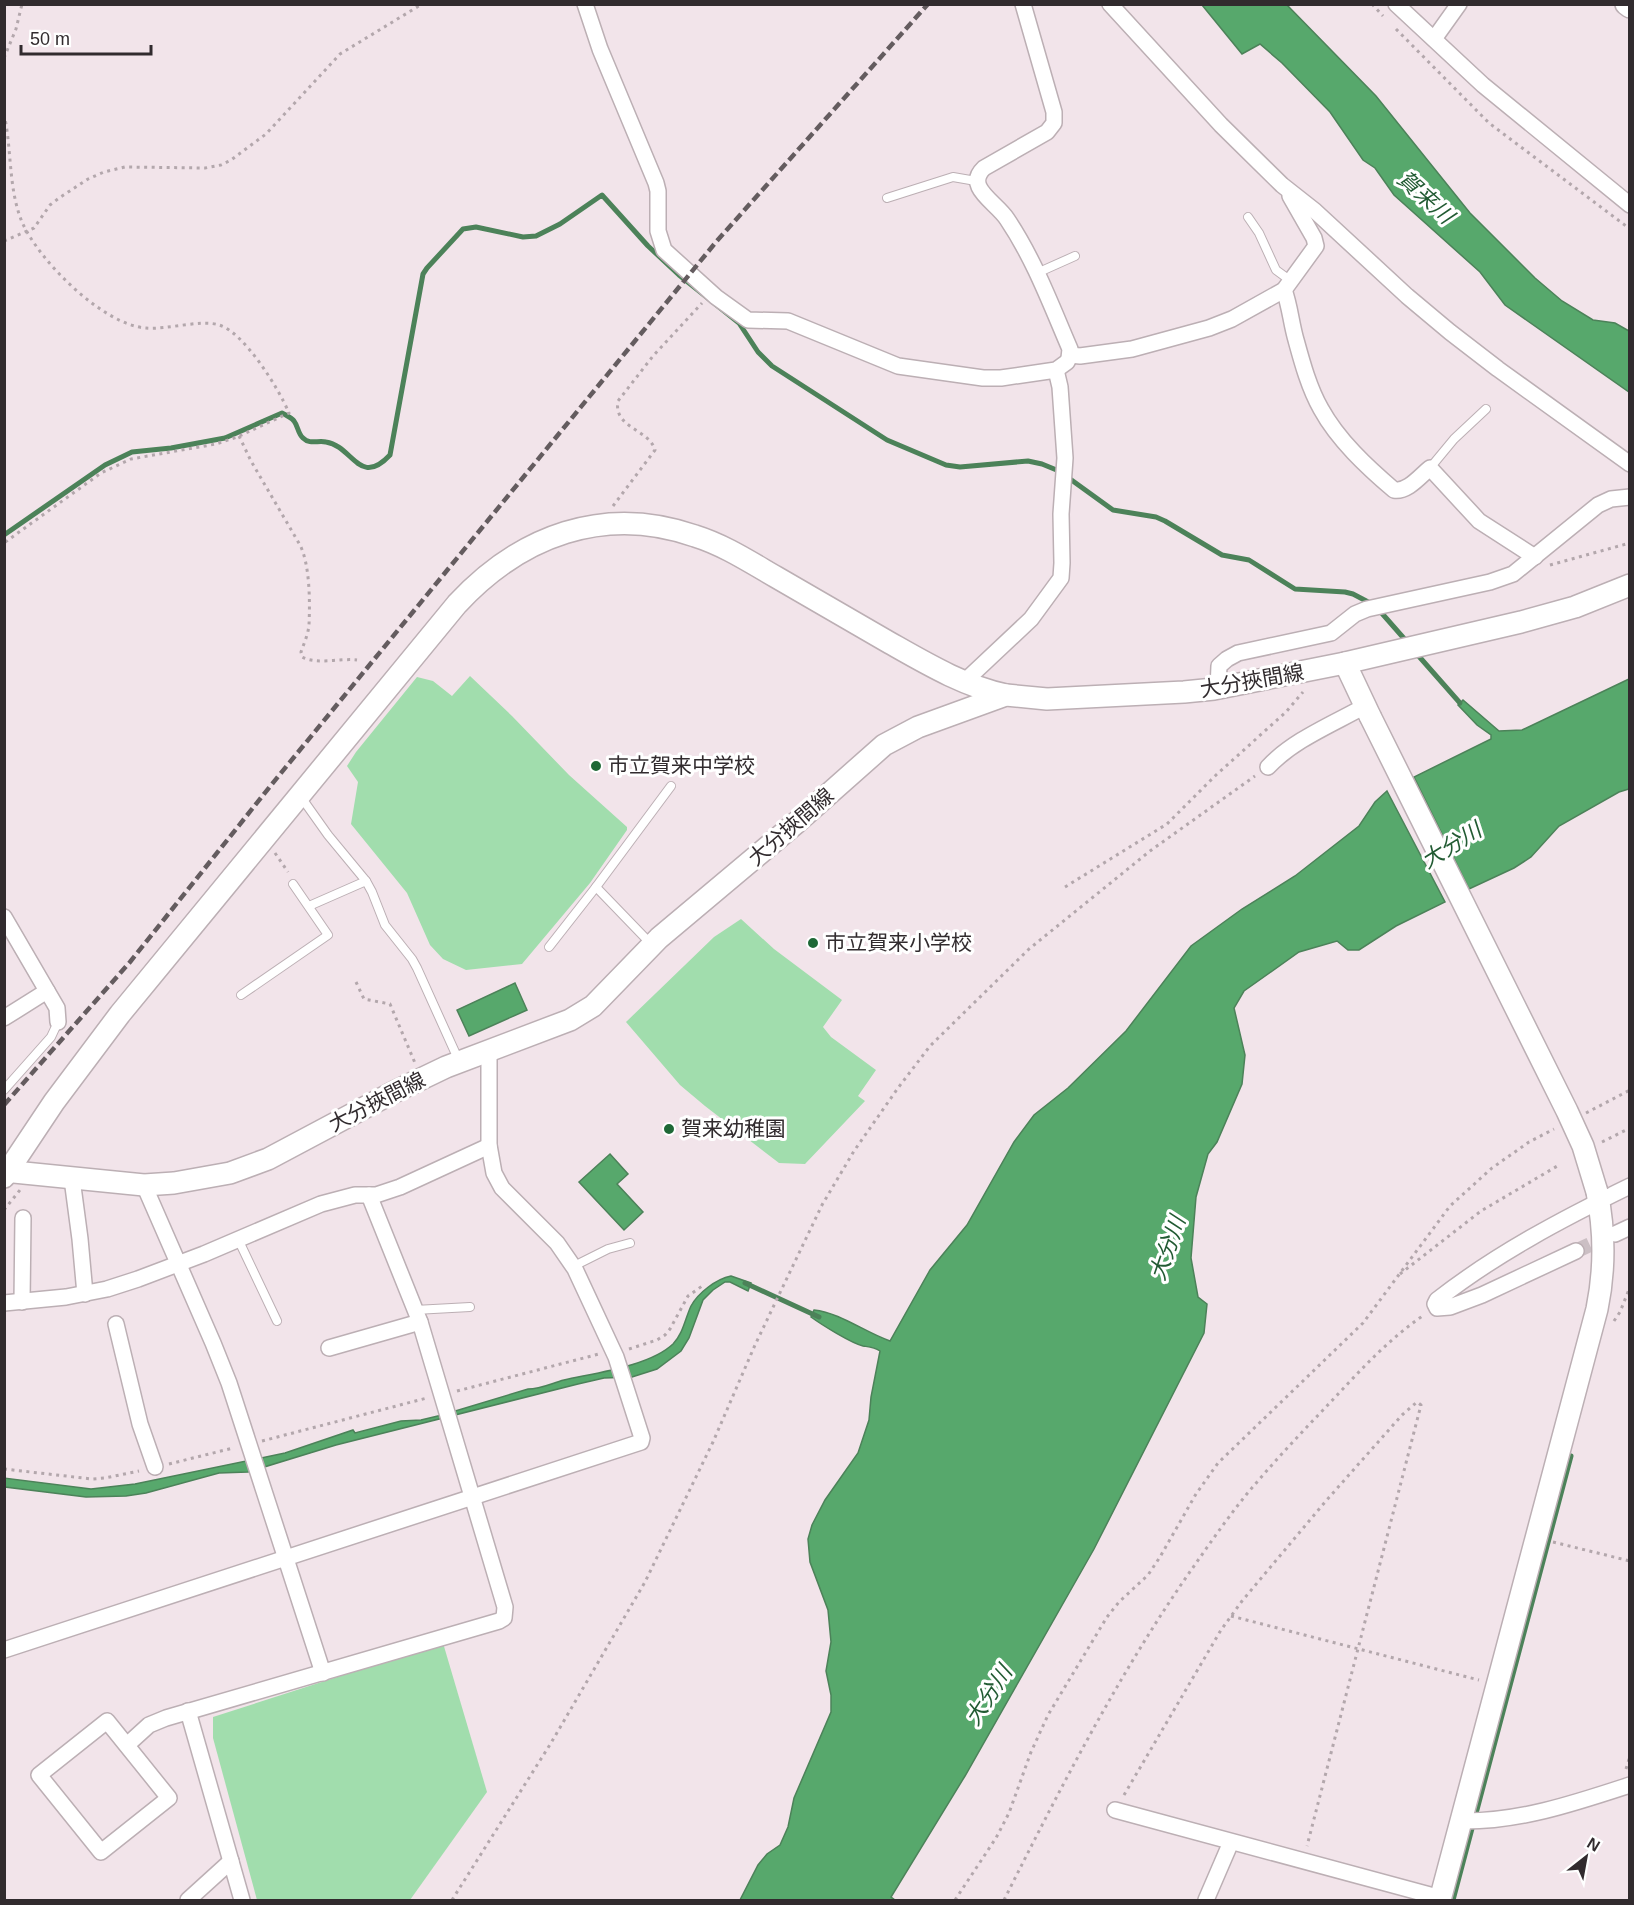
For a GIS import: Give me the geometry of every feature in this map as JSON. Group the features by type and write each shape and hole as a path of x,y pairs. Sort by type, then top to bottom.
{"street":[{"path":"585,4 610,75 656,183 658,231 661,244 668,256 747,321 788,321 898,366 983,378 1001,378 1056,370 1067,362 1070,355 1070,349 1037,273 1010,224 979,189 976,180 984,168 1047,132 1054,123 1054,112 1023,4"},
{"path":"1110,4 1221,125 1282,185 1315,211 1399,289 1450,332 1629,464"},
{"path":"1396,4 1483,85 1629,205"},
{"path":"1434,39 1459,4"},
{"path":"1070,355 1080,356 1132,349 1209,328 1232,319 1288,286 1315,251 1316,242 1298,208 1282,185"},
{"path":"1288,286 1295,338 1320,408 1372,472 1394,490 1401,491 1430,468 1479,521 1542,562"},
{"path":"964,682 1031,619 1060,578 1062,563 1060,514 1065,458 1060,387 1056,370"},
{"path":"1218,688 1219,666 1238,653 1330,633 1354,614 1367,609 1500,580 1542,562 1598,505 1611,499 1629,497"},
{"path":"11,1176 54,1102 120,1014 457,604 478,583 529,546 585,527 606,525 641,525 695,536 743,558 921,661 964,682 1006,695"},
{"name":"大分挾間線","path":"11,1176 144,1185 213,1176 249,1167 422,1078 583,1014 652,945 884,745 918,727 1006,695 1047,699 1184,692 1218,688 1345,663 1555,613 1629,585"},
{"path":"1115,1810 1440,1899 1600,1294 1604,1251 1598,1197 1583,1146 1345,663"},
{"path":"1268,767 1278,757 1298,744 1367,711"},
{"path":"4,917 57,1008 58,1022"},
{"path":"4,1018 47,991"},
{"path":"4,1650 641,1442 642,1438 615,1354 574,1266 557,1243 502,1188 494,1173 489,1146 489,1051"},
{"path":"4,1303 85,1294 138,1279 321,1204 400,1187 489,1146"},
{"path":"72,1179 85,1294"},
{"path":"144,1185 213,1343 323,1673"},
{"path":"1576,1251 1462,1303 1442,1308 1436,1307 1437,1300 1477,1269 1598,1197 1629,1186"},
{"path":"127,1745 149,1725 166,1718 504,1618 506,1607 418,1316 369,1195"},
{"path":"22,1302 23,1218"},
{"path":"1615,1234 1629,1227"},
{"path":"329,1348 418,1316"},
{"path":"116,1324 136,1410 155,1467"},
{"path":"188,1711 242,1900"},
{"path":"107,1720 127,1745 169,1798 102,1852 39,1774 107,1720"},
{"path":"1461,1821 1497,1820 1527,1815 1629,1785"},
{"path":"1206,1900 1231,1842"},
{"path":"188,1900 231,1861"}],"lane":[{"path":"886,198 953,177 976,180"},
{"path":"1248,217 1259,233 1276,270 1288,286"},
{"path":"1037,273 1075,256"},
{"path":"1430,468 1454,439 1486,409"},
{"path":"549,947 596,888 671,786"},
{"path":"300,796 328,835 366,881 385,925 417,968 460,1062"},
{"path":"309,906 366,881"},
{"path":"242,995 328,935 293,884"},
{"path":"596,888 652,945"},
{"path":"4,1090 51,1036 58,1022"},
{"path":"238,1239 277,1321"},
{"path":"574,1266 608,1249 630,1243"},
{"path":"418,1316 470,1307"}],"path":[{"path":"4,58 16,29 22,4"},
{"path":"4,241 34,228 50,205 88,179 104,172 125,167 205,168 221,165 231,160 271,129 340,54 422,4"},
{"path":"1372,4 1387,20"},
{"path":"1395,27 1489,123 1629,229"},
{"path":"4,114 9,133 15,201 27,232 50,265 63,279 119,321 145,328 218,324 227,329 238,338 266,371 289,413 216,444 131,459 115,466 101,473 4,543"},
{"path":"609,513 655,450 652,443 622,419 617,410 618,401 653,356 696,308 712,294"},
{"path":"239,436 305,556 309,625 301,652 302,657 312,661 341,658 357,660"},
{"path":"1542,562 1629,543"},
{"path":"1065,887 1167,824 1216,775 1286,712 1306,686"},
{"path":"452,1900 551,1743 645,1582 713,1442 754,1345 822,1204 854,1151 897,1088 930,1046 1029,949 1150,851 1268,767"},
{"path":"271,846 294,881 293,884"},
{"path":"357,982 364,999 386,1002 393,1008 422,1078"},
{"path":"1579,1116 1629,1090"},
{"path":"955,1900 1005,1821 1020,1787 1031,1752 1048,1715 1107,1617 1119,1602 1148,1575 1196,1494 1218,1463 1363,1323 1450,1206 1492,1168 1529,1142 1559,1127"},
{"path":"1599,1143 1629,1128"},
{"path":"1396,1277 1481,1211 1559,1166"},
{"path":"4,1210 11,1176"},
{"path":"4,1469 92,1479 119,1476 443,1400 646,1344 665,1335 688,1296 705,1284"},
{"path":"1004,1900 1057,1795 1123,1675 1209,1544 1245,1496 1349,1383 1410,1324 1436,1307"},
{"path":"1115,1810 1231,1616 1273,1562 1325,1502 1402,1415 1417,1402 1421,1404 1302,1862"},
{"path":"1537,1539 1629,1561"},
{"path":"1231,1616 1498,1685"}],"shaded area":[{"path":"470,676 569,775 627,827 627,830 590,883 522,964 466,970 443,959 430,945 407,893 351,824 358,782 347,766 417,677 433,681 452,696"},
{"path":"741,919 774,949 842,1000 823,1027 831,1037 876,1070 858,1096 865,1101 805,1164 779,1163 705,1106 680,1085 626,1022 714,937"},
{"path":"443,1643 487,1792 410,1900 257,1900 213,1738 213,1717"}],"water":[{"name":"賀来川","path":"1202,5 1287,5 1376,96 1470,213 1535,278 1562,301 1593,320 1615,323 1629,331 1629,392 1505,305 1480,272 1394,195 1375,168 1363,160 1330,112 1282,63 1260,44 1242,54"},
{"name":"大分川","path":"1629,679 1629,789 1619,792 1559,826 1531,857 1514,868 1469,889 1414,777 1491,739 1491,735 1477,725 1458,705 1463,700 1499,731 1522,730"},
{"name":"大分川","path":"1387,791 1445,902 1396,926 1359,950 1348,950 1337,941 1299,952 1244,991 1234,1008 1245,1055 1242,1084 1217,1142 1208,1154 1196,1197 1191,1258 1198,1297 1207,1304 1204,1333 1094,1549 965,1776 891,1897 895,1900 740,1900 758,1865 767,1854 780,1845 788,1827 794,1798 831,1712 831,1695 826,1671 831,1642 828,1610 810,1562 808,1539 812,1525 825,1500 858,1453 869,1420 880,1351 844,1338 829,1329 811,1317 814,1310 834,1315 890,1341 930,1270 967,1225 1014,1142 1034,1115 1068,1088 1126,1031 1191,946 1242,909 1295,876 1359,826 1375,802"},
{"path":"515,983 527,1010 469,1036 457,1010"},
{"path":"610,1154 628,1174 617,1184 643,1212 624,1230 579,1182"},
{"path":"731,1276 751,1283 748,1291 730,1282 725,1282 713,1290 703,1300 689,1338 681,1351 657,1369 632,1377 604,1378 578,1384 336,1445 248,1472 219,1473 146,1493 86,1497 5,1487 4,1478 91,1489 135,1484 285,1453 353,1430 355,1433 401,1421 421,1420 528,1389 622,1368 651,1358 673,1344 682,1331 691,1306 698,1296 714,1283"}],"waterway":[{"path":"4,535 105,465 132,452 171,448 225,438 282,413 293,420 301,436 306,440 335,445 363,466 371,467 379,464 390,455 423,274 427,268 463,229 476,227 523,237 536,236 560,224 602,195 648,246 679,275 739,323 758,352 772,366 887,440 946,465 960,467 1028,461 1042,464 1059,471 1113,510 1156,517 1222,555 1249,560 1295,589 1345,592 1372,604"},
{"path":"1379,610 1408,643"},
{"path":"1416,653 1460,703"},
{"path":"745,1283 819,1317"},
{"path":"1453,1900 1571,1456"}],"tunnel":[{"path":"1576,1251 1609,1236"}],"railway":[{"path":"4,1105 130,962 272,784 716,242 928,4"}],"place":[{"name":"市立賀来中学校","path":"596,766"},
{"name":"市立賀来小学校","path":"813,943"},
{"name":"賀来幼稚園","path":"669,1129"}]}
